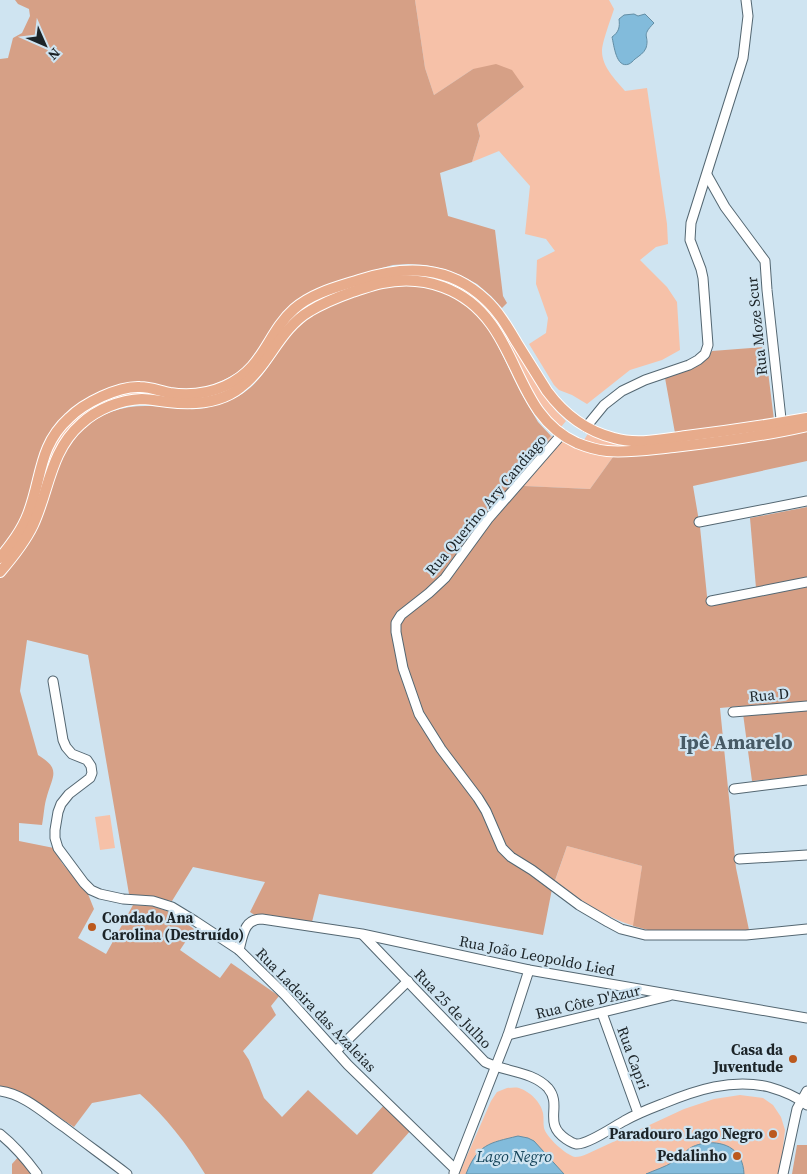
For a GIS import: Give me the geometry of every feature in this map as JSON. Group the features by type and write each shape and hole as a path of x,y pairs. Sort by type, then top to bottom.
{"main road":[{"path":"0,558 16,538 28,513 47,448 60,426 80,409 105,396 130,388 139,387 187,395 209,392 226,386 237,380 252,367 279,326 303,302 330,290 386,272 409,270 432,272 458,281 478,293 503,320 546,391 559,406 574,420 586,427 614,438 634,441 658,440 731,431 807,426"},
{"path":"0,572 33,526 53,466 65,442 72,432 88,418 105,408 130,401 148,400 186,404 207,403 236,392 251,380 289,329 308,312 342,296 381,283 406,280 432,283 446,287 466,299 492,325 536,407 552,426 576,442 594,449 626,452 713,442 782,427 807,418"},
{"path":"562,434 564,429 574,420"},
{"path":"576,442 582,437 586,427"}],"street":[{"path":"586,427 604,405 622,391 645,380 689,365 705,354 708,345 703,278 702,269 690,240 691,223 743,58 748,16 746,0"},
{"name":"Rua Moze Scur","path":"707,175 726,207 765,261 766,290 782,427"},
{"name":"Rua Querino Ary Candiago","path":"562,434 488,519 445,578 401,615 396,623 403,668 419,714 441,749 486,810 502,848 511,857 608,922 621,929 645,935 746,935 807,930"},
{"path":"699,522 807,501"},
{"path":"711,601 807,582"},
{"name":"Rua Ladeira das Azaleias","path":"53,681 63,740 72,754 86,760 91,766 92,772 90,778 69,794 61,804 55,830 58,848 84,883 91,890 100,894 172,907 239,950 285,995 336,1052 454,1171"},
{"name":"Rua D","path":"733,712 807,706"},
{"path":"734,788 807,780"},
{"path":"739,859 807,854"},
{"name":"Rua João Leopoldo Lied","path":"239,950 248,923 254,919 262,919 362,934 529,970 807,1018"},
{"name":"Rua 25 de Julho","path":"362,934 485,1062 543,1083 554,1099 553,1122 556,1129 572,1143 588,1141 638,1113 697,1090 722,1085 759,1085 779,1090 804,1103"},
{"path":"454,1171 508,1035 529,970"},
{"path":"336,1052 408,981"},
{"name":"Rua Côte D'Azur","path":"508,1035 674,995"},
{"name":"Rua Capri","path":"602,1013 638,1113"},
{"path":"0,1091 8,1092 24,1100 127,1174"},
{"path":"783,1174 797,1109 804,1103 807,1091"},
{"path":"0,1134 14,1145 37,1174"}],"shaded area":[{"path":"15,0 415,0 425,68 434,95 473,69 496,64 512,70 524,87 477,124 480,136 472,162 440,173 448,216 495,230 503,296 507,303 502,308 477,284 444,269 425,265 393,265 317,289 297,300 289,307 248,363 226,379 213,385 191,390 144,383 63,417 54,427 43,448 25,512 0,549 0,59 8,58 13,38 22,33 30,16 29,9 18,4"},
{"path":"415,0 609,0 614,9 603,42 604,62 610,73 625,91 647,88 667,224 668,244 656,247 640,260 667,287 677,302 680,350 662,360 630,370 587,404 559,390 554,385 529,344 546,333 548,318 536,284 537,260 555,251 546,239 525,234 530,186 499,151 472,162 480,136 477,124 524,87 473,69 434,95 425,68"},
{"path":"412,275 430,278 418,276 393,277 357,287 312,305 303,310 289,323 280,334 260,363 253,372 233,388 220,394 211,397 194,400 151,396 131,397 111,402 93,410 77,423 59,445 29,524 0,565 30,519 53,443 60,432 76,416 104,400 136,391 148,391 189,399 207,397 219,393 239,382 256,368 288,321 298,310 324,297 384,277"},
{"path":"432,278 453,284 466,290 488,307 503,327 548,400 566,421 561,427 540,403 496,323 477,302 455,287"},
{"path":"399,285 436,289 461,301 473,311 484,322 495,340 521,393 538,422 551,436 505,485 590,489 613,457 686,451 807,430 807,461 693,486 700,527 708,606 807,587 807,776 752,781 742,706 720,708 736,868 749,930 669,931 648,930 633,926 642,866 567,846 552,889 543,935 319,894 312,922 256,916 250,912 265,882 193,867 172,901 129,894 88,655 27,640 20,691 38,755 50,764 53,769 53,777 45,803 42,825 19,823 19,841 54,848 62,863 88,894 94,909 78,938 106,954 133,905 152,906 170,912 194,929 180,950 220,978 231,963 279,996 271,1006 276,1015 243,1051 249,1060 264,1098 282,1117 308,1090 357,1135 385,1104 411,1130 372,1174 205,1174 176,1131 140,1094 92,1103 74,1127 27,1096 0,1086 0,578 8,568 70,443 90,423 106,414 123,408 155,406 199,409 232,399 250,388 299,326 324,308 368,291"},
{"path":"765,347 774,420 675,433 665,378 703,362 712,351"},
{"path":"589,432 627,446 688,440 620,448 584,440"},
{"path":"551,436 578,449 593,454 613,457 590,489 504,485"},
{"path":"807,507 807,577 756,588 750,518"},
{"path":"110,815 115,848 100,850 95,817"},
{"path":"567,846 642,866 634,926 613,918 593,907 555,881"},
{"path":"507,1088 519,1088 534,1098 542,1109 544,1128 548,1136 571,1156 575,1157 586,1155 684,1109 714,1099 740,1095 763,1098 773,1105 781,1117 785,1130 780,1174 459,1174 491,1101 497,1092"},
{"path":"797,1145 807,1145 807,1174 792,1174"},
{"path":"20,1155 34,1174 12,1174 12,1164"}],"water":[{"path":"634,14 638,16 645,14 654,23 647,31 647,44 644,51 629,64 625,65 618,60 612,37 618,29 619,19 624,15"},
{"name":"Lago Negro","path":"518,1136 534,1141 564,1174 466,1174 475,1156 486,1146"},
{"path":"705,1143 720,1144 732,1149 740,1159 744,1174 646,1174 673,1162 693,1146"}],"place":[{"name":"Condado Ana Carolina (Destruído)","path":"92,927"},
{"name":"Casa da Juventude","path":"793,1059"},
{"name":"Paradouro Lago Negro","path":"773,1134"},
{"name":"Pedalinho","path":"737,1156"}],"district":[{"name":"Ipê Amarelo","path":"736,742"}]}
